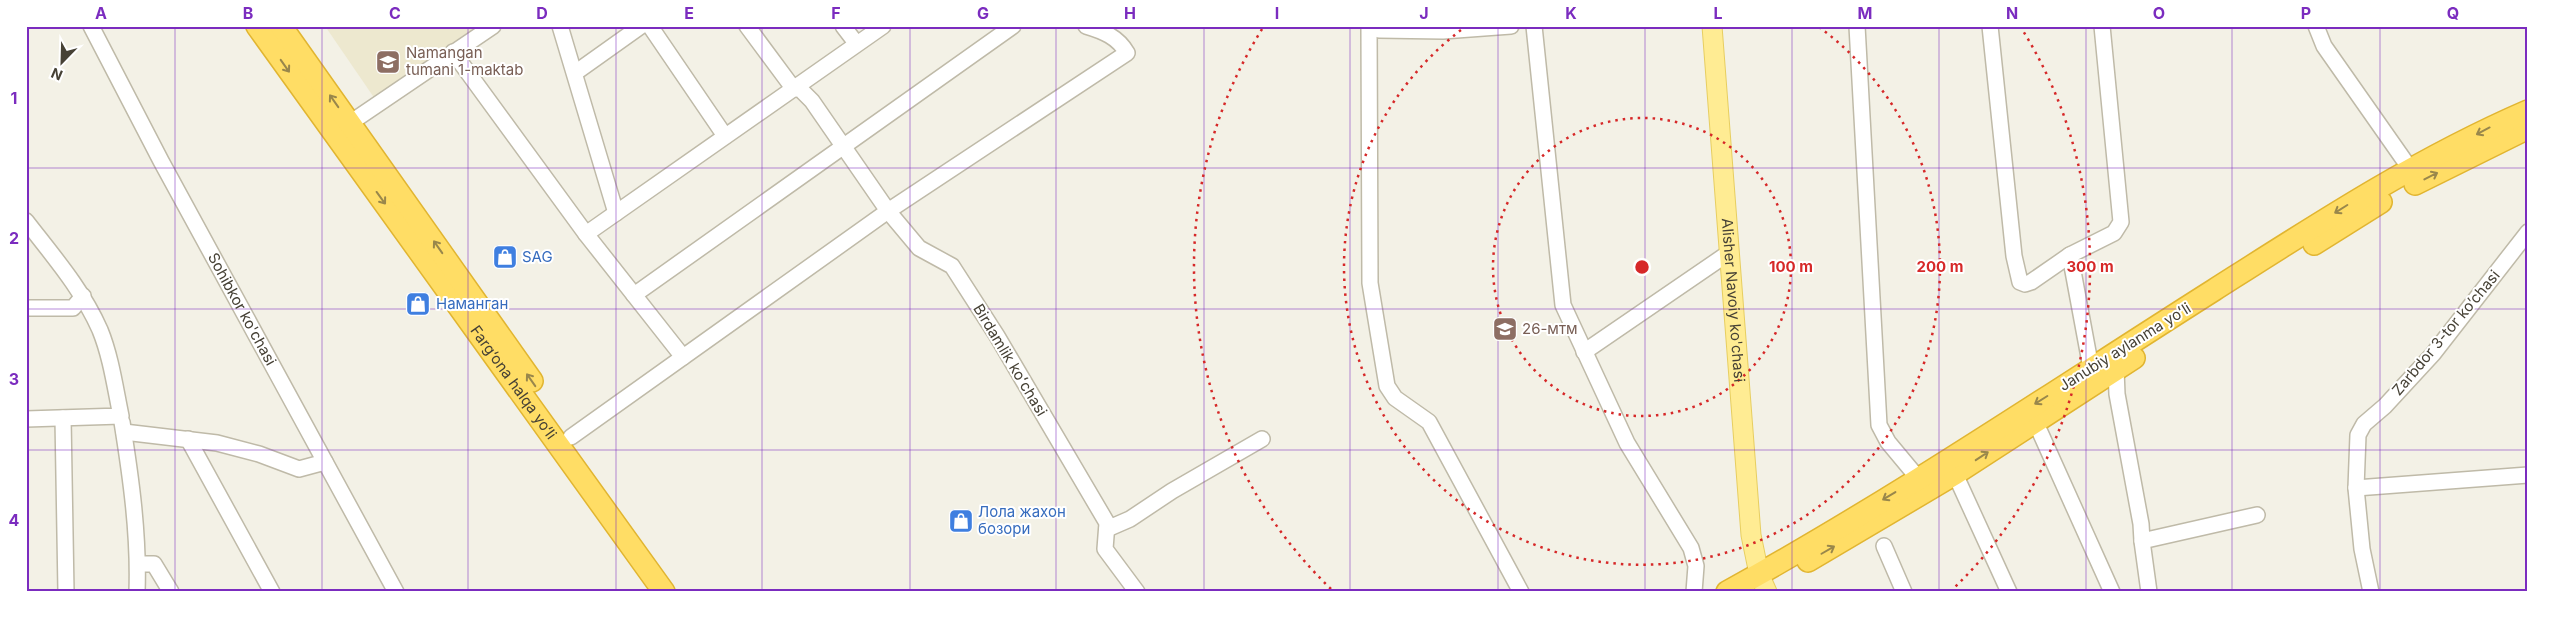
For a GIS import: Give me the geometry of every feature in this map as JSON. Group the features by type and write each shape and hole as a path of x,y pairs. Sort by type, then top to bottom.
{"highway":[{"name":"Farg‘ona halqa yo‘li","path":"257,26 665,591"},
{"name":"Farg‘ona halqa yo‘li","path":"281,26 572,437 665,591"},
{"name":"Janubiy aylanma yoʻli","path":"1762,586 1918,478 2345,207 2491,127 2528,111"},
{"name":"Janubiy aylanma yoʻli","path":"1727,592 1762,586 1955,474 2035,421 2390,196 2528,128"}],"main road":[{"name":"Alisher Navoiy ko'chasi","path":"1712,26 1751,535 1762,586"}],"street":[{"name":"Sohibkor ko'chasi","path":"91,26 396,592"},
{"path":"350,123 492,26"},
{"path":"560,26 616,214"},
{"path":"575,73 641,26"},
{"path":"650,26 725,136"},
{"name":"Birdamlik koʻchasi","path":"747,26 793,88 806,94 845,146 888,212 920,248 952,266 997,336 1107,523 1106,549 1137,592"},
{"path":"843,26 856,43"},
{"path":"586,234 856,43 883,26"},
{"path":"634,295 1013,26"},
{"path":"572,437 888,212 1127,53 1118,41 1086,26"},
{"path":"1511,26 1443,31 1379,30 1369,26 1370,283 1387,386 1395,398 1429,422 1521,592"},
{"path":"1534,26 1563,305 1627,443 1691,548 1696,566 1694,592"},
{"path":"1857,26 1878,425 1888,442 1918,478"},
{"path":"1990,26 2014,256 2020,282 2025,284 2031,282 2070,255 2114,233 2121,222 2102,26"},
{"path":"2316,26 2324,46 2411,170"},
{"path":"453,52 586,234 683,357"},
{"path":"26,221 83,296 100,331 107,354 124,432 134,511 138,564 137,592"},
{"name":"Zarbdor 3-tor koʼchasi","path":"2371,592 2362,549 2356,488 2358,435 2364,424 2385,406 2433,354 2528,232"},
{"path":"1584,352 1730,252"},
{"path":"2070,255 2091,368"},
{"path":"26,308 72,308 83,296"},
{"path":"2116,370 2117,394 2141,524 2149,592"},
{"path":"26,419 121,416"},
{"path":"63,418 66,592"},
{"path":"2035,421 2112,592"},
{"path":"124,432 188,439 259,454 299,469 325,462"},
{"path":"188,439 272,592"},
{"path":"1107,529 1130,519 1172,491 1262,439"},
{"path":"1955,474 2009,592"},
{"path":"2356,488 2528,475"},
{"path":"2142,541 2257,515"},
{"path":"1884,546 1904,592"},
{"path":"138,564 154,564 171,592"}],"shaded area":[{"name":"Namangan tumani 1-maktab","path":"325,26 478,26 375,99"}],"place":[{"name":"Namangan tumani 1-maktab","path":"388,62"},
{"name":"SAG","path":"505,257"},
{"name":"Наманган","path":"418,304"},
{"name":"26-мтм","path":"1505,329"},
{"name":"Лола жахон бозори","path":"961,521"}]}
